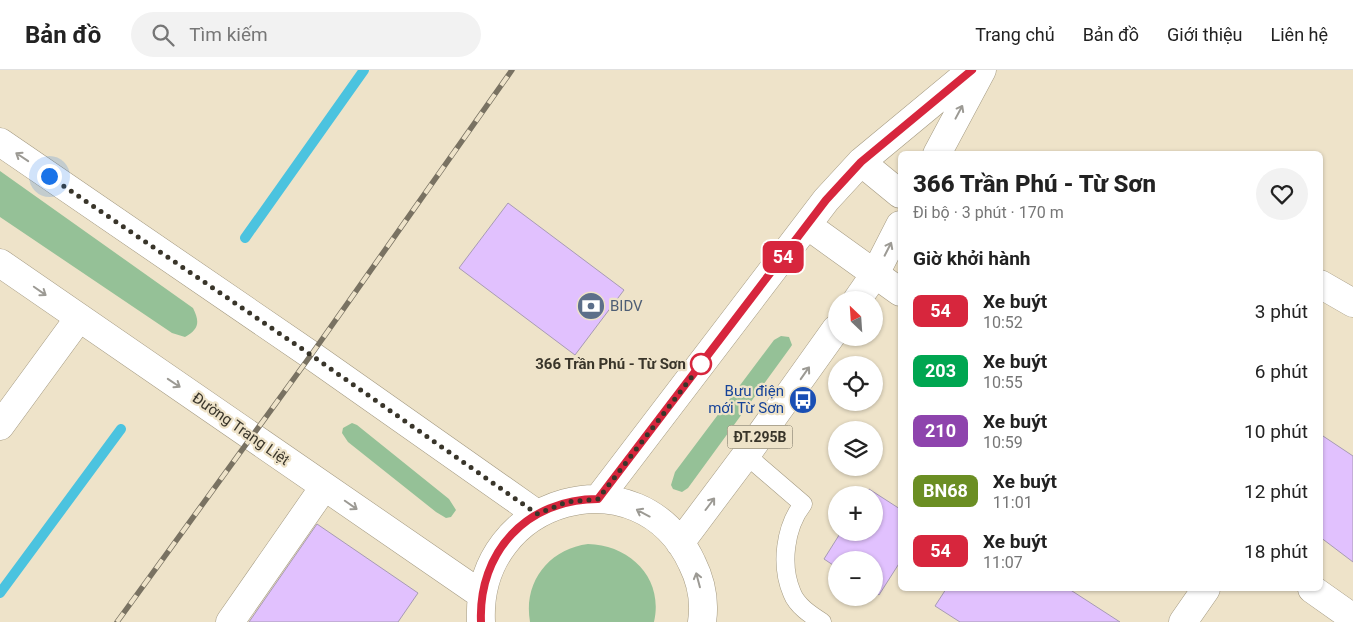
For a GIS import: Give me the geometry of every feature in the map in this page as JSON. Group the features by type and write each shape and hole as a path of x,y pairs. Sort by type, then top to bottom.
{"main road":[{"path":"598,499 807,225 861,162 972,70"},
{"path":"939,151 982,70"},
{"path":"0,142 320,360 537,514"},
{"path":"861,162 898,192"},
{"path":"807,225 898,291"},
{"path":"863,291 875,274 898,229"},
{"name":"Đường Trang Liệt","path":"0,263 482,595"},
{"path":"1323,286 1353,303"},
{"path":"0,426 79,318"},
{"name":"ĐT.295B","path":"680,543 746,456 828,340"},
{"path":"230,622 324,486"},
{"path":"481,622 482,595 489,569 500,548 521,525 537,514 567,502 598,499 628,505 646,514 663,525 680,543 698,576 702,596 702,622"},
{"path":"1183,622 1205,591"},
{"path":"1315,591 1353,618"}],"lane":[{"path":"746,456 803,504 787,534 788,574 792,593 802,608 822,622"}],"green space":[{"path":"0,171 193,308 197,317 196,328 185,337 172,333 0,217"},
{"path":"781,336 789,337 792,345 790,348 688,488 682,492 673,489 671,485 675,472 774,340"},
{"path":"352,423 357,425 449,499 456,510 451,517 446,518 436,512 348,442 342,433 343,428"},
{"path":"588,544 617,550 640,567 649,578 654,591 656,606 654,622 530,622 529,607 531,594 535,581 542,570 551,560 562,553 574,547"}],"building":[{"path":"508,203 624,290 575,355 459,268"},
{"path":"1323,436 1353,456 1353,562 1323,539"},
{"path":"883,498 898,508 898,565 883,589 883,551 829,551 835,541 883,541"},
{"path":"317,524 418,593 398,622 249,622"},
{"path":"828,553 828,562 824,559"},
{"path":"945,591 1072,591 1120,622 960,622 935,606"}],"waterway":[{"path":"245,238 364,70"},
{"path":"0,593 121,429"}],"railway":[{"path":"117,622 311,355 512,70"}],"bus line":[{"name":"54","path":"481,622 484,582 495,556 506,540 521,525 538,513 567,502 598,499 826,200 861,162 972,70"}],"place":[{"name":"BIDV","path":"591,306"},
{"name":"366 Trần Phú - Từ Sơn","path":"701,364"},
{"name":"Bưu điện mới Từ Sơn","path":"803,400"}],"route":[{"path":"49,176 489,478 537,514 567,502 598,499 704,361 701,364"}]}
